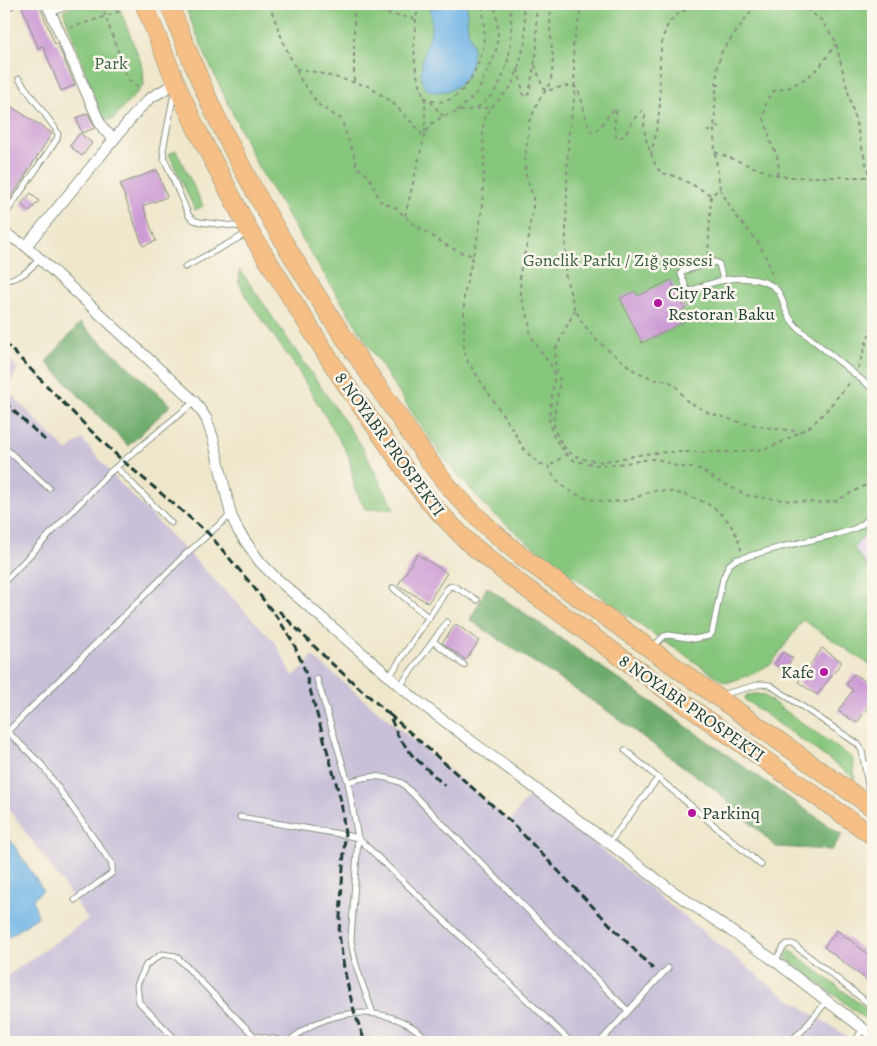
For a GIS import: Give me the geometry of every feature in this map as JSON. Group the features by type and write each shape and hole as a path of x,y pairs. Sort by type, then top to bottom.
{"highway":[{"name":"8 NOYABR PROSPEKTI","path":"144,4 196,128 248,230 340,376 432,506 469,543 530,592 873,836"},
{"name":"8 NOYABR PROSPEKTI","path":"169,4 218,121 279,235 362,365 437,472 474,514 507,545 873,808"}],"street":[{"path":"4,4 10,4"},
{"path":"67,4 49,7 100,123 105,131 114,138"},
{"path":"26,246 139,109 150,98 176,83"},
{"path":"4,232 26,246 195,402 206,418 213,438 231,514 239,532 249,547 276,578 389,677 448,724 671,890 775,961 873,1036"}],"lane":[{"path":"4,216 56,140 58,134 19,80"},
{"path":"176,83 163,150 164,158 189,216 200,222 248,230"},
{"path":"185,267 248,230"},
{"path":"4,280 13,280 40,259"},
{"path":"723,280 718,264 715,262 682,271 681,274 687,290 690,291 723,280 743,279 764,282 773,286 780,293 791,320 798,328 873,390"},
{"path":"4,582 116,467 195,402"},
{"path":"4,447 49,488"},
{"path":"116,467 170,523"},
{"path":"76,900 112,873 112,864 42,765 6,730 188,552 231,514"},
{"path":"651,649 664,636 694,639 709,636 712,633 723,578 729,565 735,560 854,529 863,524 873,514"},
{"path":"389,677 448,588 451,586 455,587 476,600"},
{"path":"393,588 428,618"},
{"path":"400,686 447,622"},
{"path":"433,641 464,664"},
{"path":"317,679 348,782 358,838 351,939 357,971 373,1013"},
{"path":"716,696 761,684 770,685 858,744 862,752 873,808"},
{"path":"625,750 761,865"},
{"path":"865,766 873,762"},
{"path":"348,782 364,777 385,776 402,783 628,1011"},
{"path":"610,843 658,778"},
{"path":"240,817 358,838 570,1042"},
{"path":"775,961 782,948 787,944 793,944 873,1007"},
{"path":"178,1042 139,1002 136,985 146,965 162,954 176,956 254,1036 287,1042 316,1023 336,1017 373,1013 394,1017 426,1037 430,1042"},
{"path":"600,1042 668,968"},
{"path":"789,1042 802,1031 827,1001"},
{"path":"855,1042 863,1028"},
{"path":"246,1042 254,1036"}],"path":[{"path":"101,4 128,79 140,89"},
{"path":"269,4 284,44 301,80 320,106 341,118 356,160 356,167 369,176 380,201 396,208 418,227 449,247 465,254 473,255"},
{"path":"354,4 354,82"},
{"path":"365,4 388,14 416,19"},
{"path":"419,4 414,43 417,75 424,97 424,138"},
{"path":"424,97 430,100 449,100 459,94 471,80 483,48 485,30 482,4"},
{"path":"456,112 474,95 494,58 497,45 498,19 494,4"},
{"path":"477,108 491,97 499,84 507,60 512,31 509,4"},
{"path":"522,4 525,21 525,42 518,69 510,87 486,114 484,121 482,208 479,234 464,295 464,350 468,362 525,451 540,464 548,466 568,452"},
{"path":"518,69 524,97 529,93 537,50 536,4"},
{"path":"551,4 550,29 553,58 551,79 529,122 525,172 533,197 534,211 521,266 520,289 521,298 529,319 530,334 554,372 550,408 550,426 554,437 566,454 575,460 598,466 651,459 661,460 676,466 700,469 718,481 748,496 821,503 836,500 873,481"},
{"path":"582,4 573,46 574,93 568,139 565,274 575,310 597,341 635,371 656,380 667,380 675,385 687,401 709,413 742,423 776,429 802,430"},
{"path":"651,155 660,101 659,77 664,31 678,13 703,4"},
{"path":"756,4 721,53 716,85 715,152 720,189 735,215 762,249 772,272 773,286"},
{"path":"800,4 820,20 835,40 873,191"},
{"path":"70,28 121,11"},
{"path":"777,175 776,155 769,139 764,119 766,102 774,91 788,88 808,77 821,64 836,44"},
{"path":"535,65 543,88 546,91"},
{"path":"296,70 311,71 368,86 393,103 414,124 424,138"},
{"path":"716,85 721,85"},
{"path":"546,91 565,86 574,86"},
{"path":"574,86 579,92 592,132 596,132 611,112 617,110 614,125 616,136 618,139 622,138 635,117 642,111 645,115 644,128 647,144 656,166 662,173 678,178 711,195"},
{"path":"430,100 432,105 444,116"},
{"path":"405,217 425,134 432,124 444,116 456,112 492,107"},
{"path":"714,126 723,127"},
{"path":"707,131 714,131"},
{"path":"715,152 769,173 786,177 873,177"},
{"path":"711,195 720,189"},
{"path":"709,264 707,253 711,195"},
{"path":"575,310 556,348 555,363 560,380 553,422 557,436 568,452 582,459 601,462 645,454 670,452 735,452 766,449 780,443 811,426 848,384 860,363 873,322"},
{"path":"548,466 550,472 560,484 580,496 592,499 605,501 630,500 655,491 677,493 699,501 718,511 726,519 736,536 742,554"}],"shaded area":[{"path":"4,354 18,368 7,390 67,451 82,439 118,481 275,642 293,676 304,668 312,656 510,821 531,793 772,987 855,1042 4,1042 4,978 88,919 4,802"},
{"path":"873,523 873,576 854,548"}],"green space":[{"name":"Park","path":"81,4 118,4 143,68 144,85 112,120 102,118 63,10"},
{"name":"Gənclik Parkı / Zığ şossesi","path":"184,4 873,4 873,523 854,548 873,575 873,667 803,620 772,663 753,674 726,683 652,633 541,553 489,510 443,458 391,381 257,165 207,59"},
{"path":"176,150 203,206 195,210 169,154"},
{"path":"240,270 361,445 394,509 365,509 355,489 349,456 296,367 246,297 239,282"},
{"path":"80,323 171,405 128,446 46,362"},
{"path":"487,587 842,835 832,850 776,847 714,789 606,710 470,620"},
{"path":"747,695 763,695 853,759 855,778 744,699"},
{"path":"790,950 873,1014 873,1025 785,957"}],"water":[{"path":"430,4 467,4 468,31 473,47 471,65 465,79 447,91 434,92 429,90 425,88 422,80 423,59 431,31"},
{"path":"4,830 43,890 33,899 38,917 4,940"}],"building":[{"path":"21,4 39,4 55,44 57,43 75,85 61,91 43,46 38,48"},
{"path":"4,102 52,133 4,209"},
{"path":"88,113 95,128 82,133 76,118"},
{"path":"80,133 92,143 82,156 70,146"},
{"path":"157,170 167,197 143,206 156,241 143,246 120,184"},
{"path":"31,193 39,201 29,212 21,204"},
{"path":"671,280 685,309 679,312 684,322 642,343 620,298 635,291 638,296"},
{"path":"417,554 447,573 428,603 398,585"},
{"path":"456,624 479,641 466,660 442,643"},
{"path":"822,648 842,662 817,695 798,682"},
{"path":"783,652 793,658 783,671 774,664"},
{"path":"854,674 873,686 873,700 857,723 838,711 853,690 846,685"},
{"path":"837,930 873,958 873,985 824,947"}],"railway":[{"path":"4,342 123,461 209,534 252,585 293,642 304,668 341,801 345,835 339,934 349,991 365,1042"},
{"path":"4,402 45,440"},
{"path":"279,611 330,662 389,714 398,736 412,755 445,786"},
{"path":"389,714 510,821 653,969"}],"place":[{"name":"City Park Restoran Baku","path":"658,303"},
{"name":"Kafe","path":"824,672"},
{"name":"Parkinq","path":"692,813"}]}
